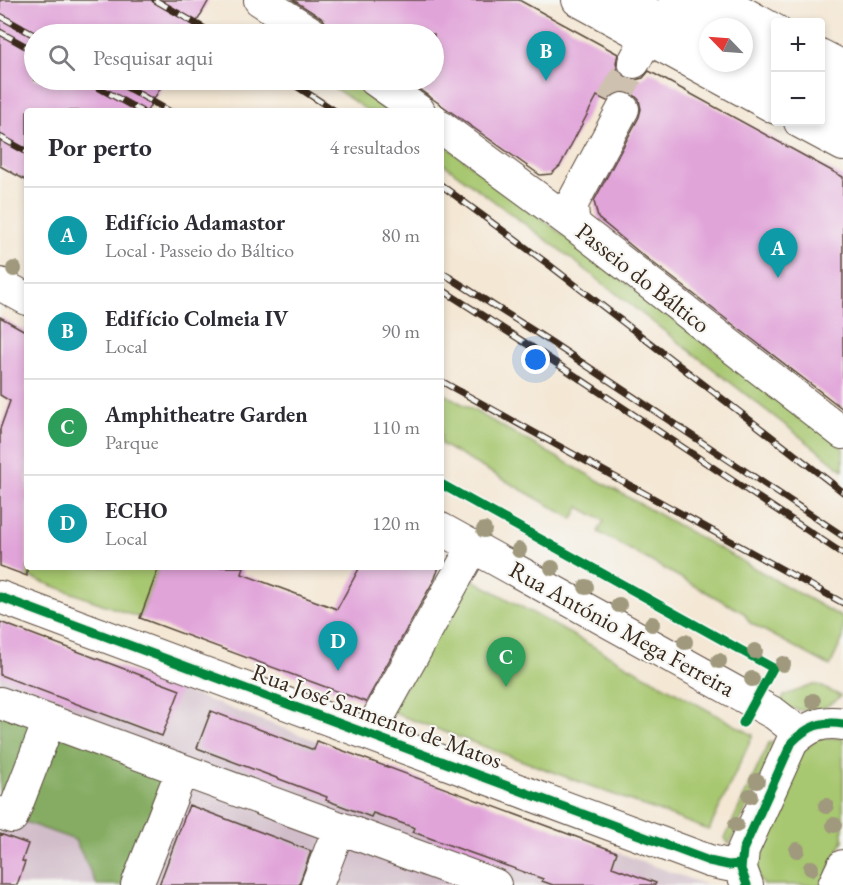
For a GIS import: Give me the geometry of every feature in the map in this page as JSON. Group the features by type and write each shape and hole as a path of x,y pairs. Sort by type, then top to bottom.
{"main road":[{"path":"623,0 699,41"},
{"path":"675,0 708,18"},
{"path":"753,43 771,52"},
{"path":"753,71 771,80"},
{"path":"825,83 843,92"},
{"path":"825,111 843,120"}],"street":[{"path":"260,0 297,24"},
{"path":"578,0 646,53 771,106"},
{"path":"720,0 771,27"},
{"path":"825,58 843,67"},
{"path":"389,90 415,108"},
{"path":"532,193 548,196 564,187 617,106 572,204 573,219 577,227"},
{"path":"807,126 843,145"},
{"name":"Passeio do Báltico","path":"444,129 577,227 843,433"},
{"path":"0,284 24,297"},
{"name":"Rua António Mega Ferreira","path":"444,531 775,714 789,725 827,723"},
{"path":"372,735 380,714 473,547"},
{"name":"Rua José Sarmento de Matos","path":"0,597 709,861 728,865 744,875"},
{"path":"0,703 495,885"},
{"path":"0,813 12,817 49,721"},
{"path":"744,875 742,850 788,751 827,723"},
{"path":"137,885 182,770"},
{"path":"317,885 339,828"},
{"path":"834,885 843,866"}],"shaded area":[{"path":"0,622 317,741 706,885 0,885"}],"green space":[{"path":"338,90 367,90 393,108 364,108"},
{"path":"444,144 843,448 843,470 564,253 444,164"},
{"path":"444,394 843,618 843,638 830,666 750,623 744,613 598,532 604,521 579,507 573,519 444,446"},
{"path":"26,570 158,570 140,618 24,575"},
{"path":"466,576 753,735 709,830 391,712"},
{"path":"818,685 841,696 819,709 796,710 779,705 785,695"},
{"path":"0,703 182,770 137,885 97,885 75,840 0,813"},
{"path":"818,738 843,738 843,840 820,885 764,885 753,865 796,758"},
{"path":"777,741 729,845 725,838 769,743"}],"building":[{"path":"0,0 209,0 196,24 24,24 24,90 159,90 149,108 24,108 24,179 0,166"},
{"path":"293,0 519,0 618,54 616,63 618,71 625,77 635,80 643,78 649,71 843,177 843,409 598,218 594,201 639,117 641,109 639,100 632,93 623,91 614,93 607,101 597,96 560,166 551,174 540,175 420,90 444,90 444,24 327,24 323,19"},
{"path":"0,317 24,330 24,570 27,570 27,576 0,566 0,429 10,401 0,395"},
{"path":"158,570 243,570 242,574 337,609 358,570 438,570 366,702 140,618"},
{"path":"0,622 180,690 162,736 0,675"},
{"path":"211,711 314,750 317,741 617,852 612,867 656,883 655,885 553,885 542,881 543,879 413,832 415,828 373,813 371,817 326,800 327,797 197,748"},
{"path":"189,805 311,851 299,885 159,885"},
{"path":"0,834 28,844 17,885 0,885"}],"tunnel":[{"path":"612,103 634,62"}],"railway":[{"path":"155,0 197,24"},
{"path":"0,16 24,29"},
{"path":"0,32 24,45"},
{"path":"103,90 136,108"},
{"path":"132,90 164,108"},
{"path":"302,90 330,108"},
{"path":"0,137 24,150"},
{"path":"444,187 548,264 843,492"},
{"path":"444,274 551,342 843,536"},
{"path":"444,291 843,554"},
{"path":"444,383 843,603"}],"cycle path":[{"path":"444,486 773,668 743,723"},
{"path":"0,597 709,861 728,865 741,864"},
{"path":"747,885 741,869 743,850 792,742 803,732 815,726 828,723 843,724"}],"place":[{"name":"Edifício Colmeia IV","path":"546,81"},
{"name":"Edifício Adamastor","path":"778,278"},
{"name":"ECHO","path":"338,671"},
{"name":"Amphitheatre Garden","path":"506,687"}]}
